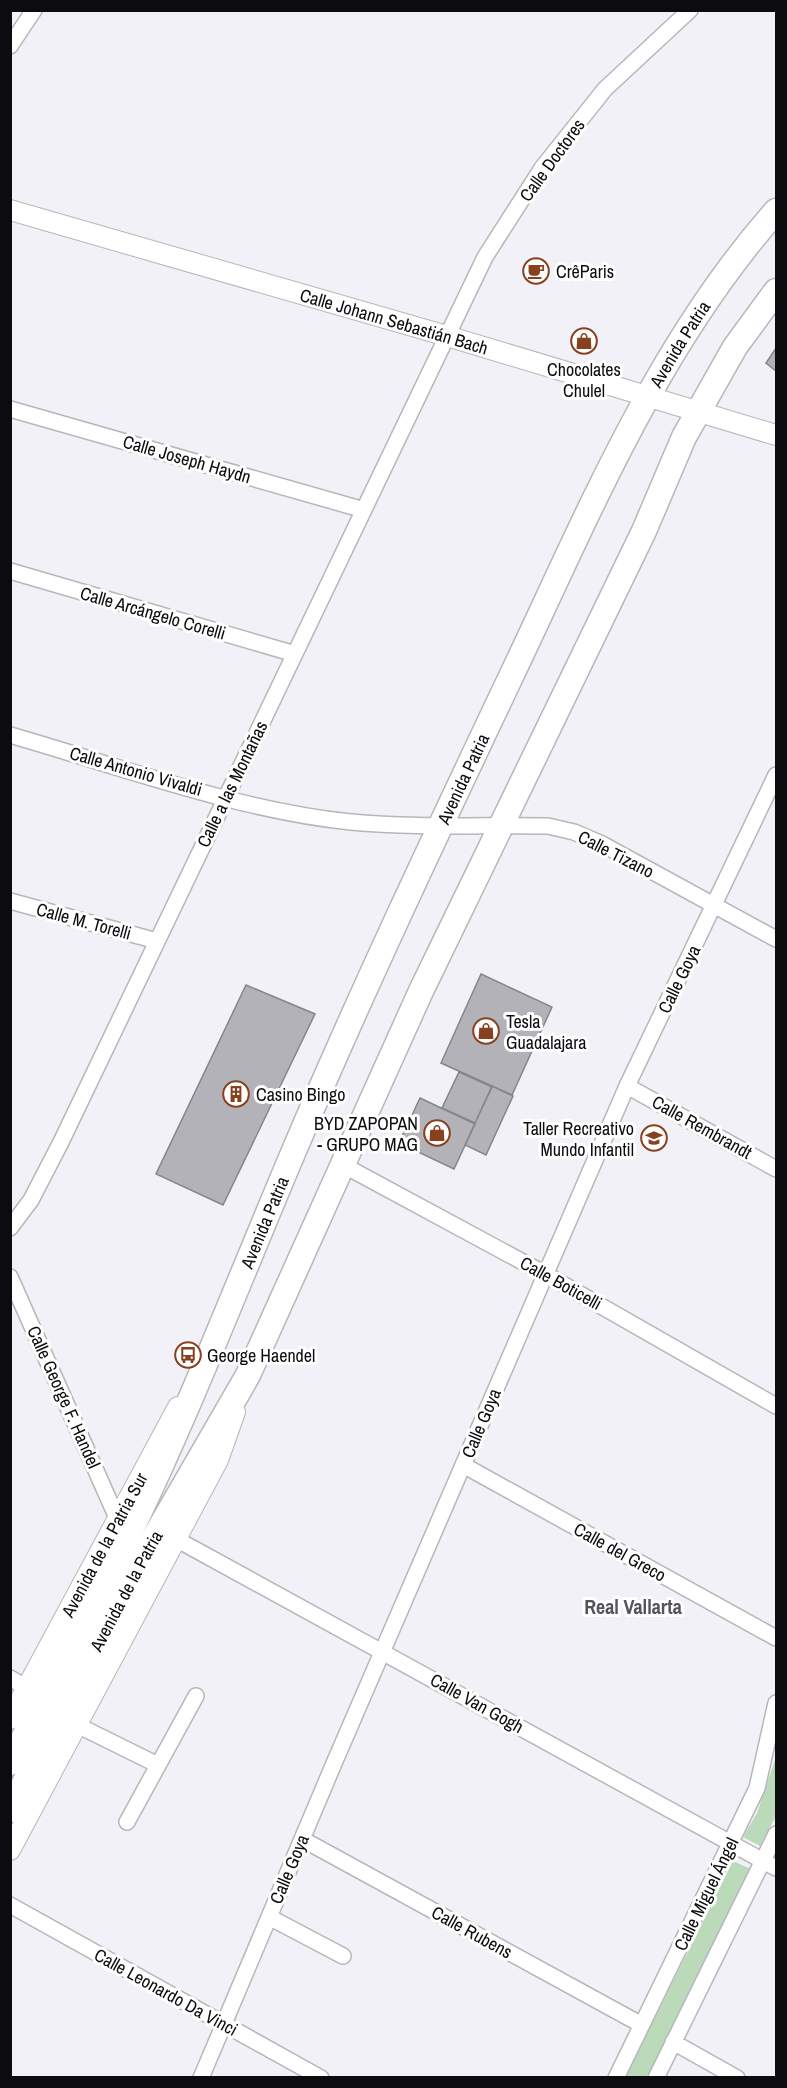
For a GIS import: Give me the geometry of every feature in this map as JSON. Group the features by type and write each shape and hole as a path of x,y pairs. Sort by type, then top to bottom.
{"main road":[{"name":"Avenida Patria","path":"203,1373 297,1144 441,824 646,398 687,329 740,253 777,211"},
{"path":"248,1375 500,825 644,531 697,413 735,347 777,291"},
{"name":"Avenida de la Patria","path":"10,1763 123,1547 203,1373"},
{"name":"Avenida de la Patria","path":"10,1810 144,1555 248,1375"}],"street":[{"path":"10,46 34,10"},
{"name":"Calle Doctores","path":"447,336 485,257 542,168 605,89 690,10"},
{"name":"Calle Johann Sebastián Bach","path":"10,210 447,336 646,398 777,435"},
{"name":"Calle a las Montañas","path":"10,1228 31,1200 56,1152 447,336"},
{"name":"Calle Joseph Haydn","path":"10,409 364,510"},
{"name":"Calle Arcángelo Corelli","path":"10,571 295,654"},
{"name":"Calle Antonio Vivaldi","path":"10,735 226,797 351,822 441,824"},
{"name":"Calle Goya","path":"201,2078 382,1651 627,1086 777,775"},
{"name":"Calle Tizano","path":"441,824 548,826 574,832 602,844 777,939"},
{"name":"Calle M. Torelli","path":"10,901 157,941"},
{"name":"Calle Rembrandt","path":"627,1086 777,1168"},
{"name":"Calle Boticelli","path":"343,1165 545,1274 777,1406"},
{"name":"Calle George F. Handel","path":"10,1276 117,1518"},
{"name":"Avenida de la Patria Sur","path":"10,1719 19,1683 117,1518 170,1419 203,1373"},
{"path":"10,1850 218,1460 248,1375"},
{"name":"Calle del Greco","path":"463,1465 777,1638"},
{"name":"Calle Van Gogh","path":"177,1539 770,1864"},
{"path":"127,1822 196,1696"},
{"name":"Calle Miguel Ángel","path":"616,2078 757,1788 777,1703"},
{"path":"77,1725 158,1766"},
{"name":"Calle Miguel Ángel","path":"656,2078 672,2042 770,1864 777,1834"},
{"name":"Calle Rubens","path":"302,1839 642,2025"},
{"name":"Calle Leonardo Da Vinci","path":"10,1905 321,2078"},
{"path":"269,1917 343,1956"},
{"path":"672,2042 737,2078"}],"green space":[{"path":"776,1757 776,1816 760,1846 743,1837 757,1813"},
{"path":"733,1861 753,1870 648,2077 625,2078"}],"building":[{"path":"776,348 776,371 766,363"},
{"path":"481,974 552,1007 512,1095 441,1063"},
{"name":"Casino Bingo","path":"246,985 315,1014 223,1205 156,1174"},
{"path":"459,1072 492,1087 475,1123 442,1108"},
{"path":"492,1086 513,1096 486,1155 465,1145"},
{"name":"BYD ZAPOPAN - GRUPO MAG","path":"420,1098 475,1124 454,1169 399,1143"}],"place":[{"name":"CrêParis","path":"536,271"},
{"name":"Chocolates Chulel","path":"584,341"},
{"name":"Tesla Guadalajara","path":"486,1031"},
{"name":"Casino Bingo","path":"236,1094"},
{"name":"BYD ZAPOPAN - GRUPO MAG","path":"437,1133"},
{"name":"Taller Recreativo Mundo Infantil","path":"654,1138"},
{"name":"George Haendel","path":"188,1355"}],"district":[{"name":"Real Vallarta","path":"633,1606"}]}
